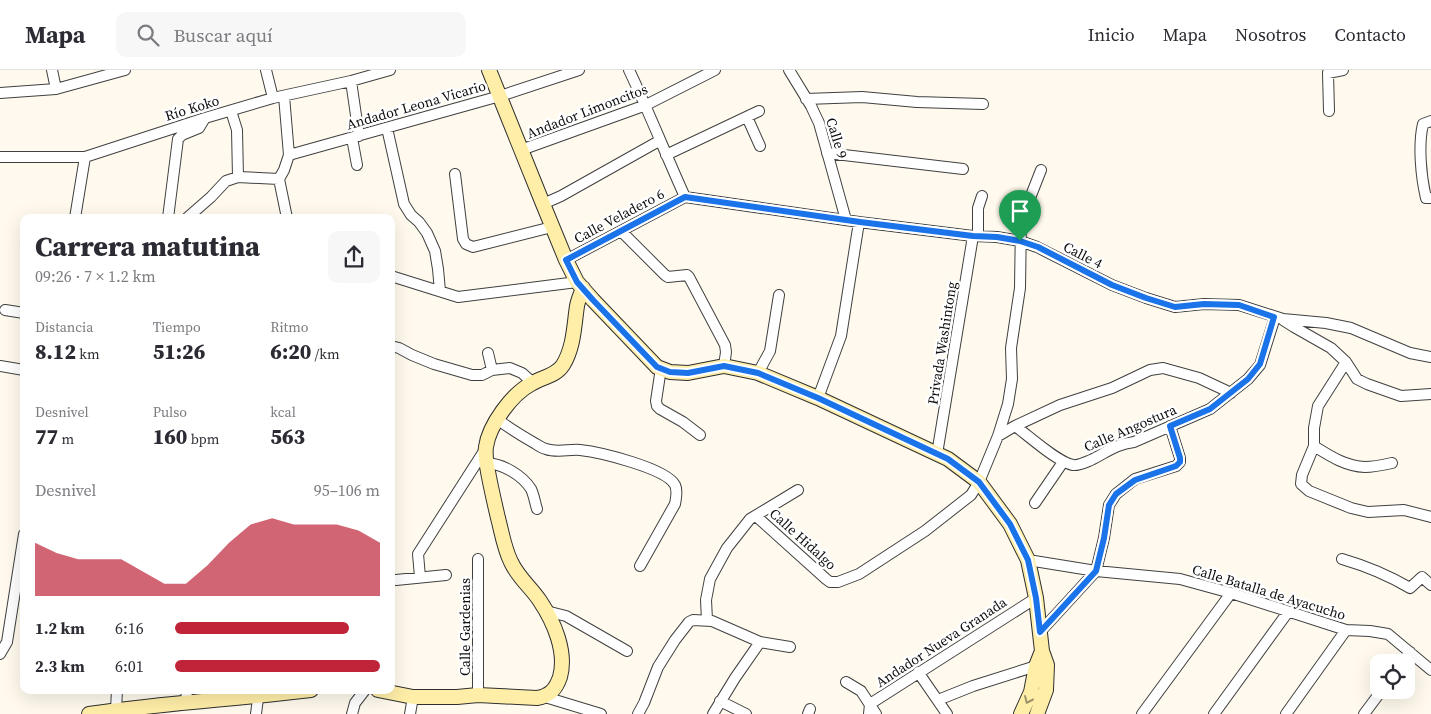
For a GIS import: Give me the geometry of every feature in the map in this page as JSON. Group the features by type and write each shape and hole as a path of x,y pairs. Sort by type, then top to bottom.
{"main road":[{"path":"490,70 552,227 566,260 580,285 657,367 670,372 688,373 724,366 758,373 818,398 948,459 982,486 1010,524 1028,560 1036,598 1046,690 1037,714"},
{"path":"395,693 413,697 478,695 537,698 545,697 552,693 558,682 562,661 555,630 540,600 520,579 510,561 487,464 486,447 493,425 520,391 561,368 570,354 580,285"},
{"path":"1021,714 1042,666"},
{"path":"89,714 116,710 164,710 187,696 235,694"}],"street":[{"path":"52,70 56,89"},
{"path":"0,93 56,89 125,70"},
{"path":"266,70 273,98"},
{"name":"Río Koko","path":"0,157 85,157 273,98 352,81 390,70"},
{"name":"Andador Leona Vicario","path":"289,155 500,96 579,70"},
{"path":"629,70 685,197"},
{"name":"Andador Limoncitos","path":"522,150 646,105 715,70"},
{"name":"Calle 9","path":"788,70 819,123 846,220"},
{"path":"1329,111 1328,73 1342,70"},
{"path":"352,81 357,165"},
{"path":"284,96 289,155 279,179 286,214"},
{"path":"806,99 862,97 917,102 983,104"},
{"path":"232,110 237,130 238,177"},
{"path":"666,155 759,111"},
{"path":"747,117 760,146"},
{"path":"169,214 178,139 182,135 199,128 205,118"},
{"path":"1427,123 1422,131 1421,164 1428,198"},
{"path":"387,128 404,204 427,233 435,251 440,291"},
{"path":"543,204 561,196 659,141"},
{"path":"827,152 963,168"},
{"path":"76,214 85,157"},
{"path":"982,486 1008,404 1012,379 1011,348 1020,288 1020,221 1041,170"},
{"path":"455,174 463,239 466,244 473,247 552,227"},
{"path":"192,214 226,181 238,177 279,179"},
{"name":"Privada Washintong","path":"937,454 976,236 978,208 982,196"},
{"name":"Calle 4","path":"685,197 860,222 1020,241 1038,247 1112,285 1175,307 1204,304 1239,305 1279,318 1326,323 1351,328 1410,353 1431,357"},
{"name":"Calle Veladero 6","path":"566,260 685,197"},
{"path":"818,398 841,336 860,222"},
{"path":"622,231 665,275 668,277 687,275 689,277 725,345 724,366"},
{"path":"395,277 458,297 580,285"},
{"path":"758,373 770,351 779,295"},
{"path":"5,310 20,312"},
{"path":"1279,318 1331,348 1346,362 1357,379 1401,396 1431,394"},
{"name":"Calle Angostura","path":"1063,462 1075,466 1092,460 1110,448 1123,443 1134,442 1210,409 1248,379 1260,364 1279,318"},
{"path":"395,346 434,364 472,375 482,375 492,370 510,368 522,373 533,382"},
{"path":"488,353 492,370"},
{"path":"1346,362 1318,406 1314,428 1314,446 1302,475 1301,484 1309,490 1351,508 1368,512 1404,510 1431,516"},
{"path":"0,366 20,369"},
{"path":"661,368 656,401 657,406 660,410 683,422 700,435"},
{"path":"998,436 1060,405 1112,388 1150,370 1163,368 1199,378 1231,393"},
{"path":"497,419 546,450 566,451 577,449 640,464 675,484 677,492 675,504 640,566"},
{"path":"1015,426 1063,462 1035,503"},
{"path":"1040,632 1096,571 1109,505 1116,494 1135,480 1176,466 1180,462 1170,426"},
{"path":"1314,446 1336,460 1349,465 1366,467 1392,463"},
{"path":"420,577 418,554 486,447"},
{"path":"487,464 504,466 522,479 531,489 537,509"},
{"name":"Calle Hidalgo","path":"756,516 826,579 830,582 838,582 859,574 925,530 982,486"},
{"path":"707,620 706,600 710,580 727,548 750,519 798,490"},
{"path":"0,654 7,642 20,559"},
{"name":"Calle Gardenias","path":"478,559 478,695"},
{"path":"1342,559 1368,567 1410,588 1422,577 1431,585"},
{"name":"Calle Batalla de Ayacucho","path":"1028,560 1096,571 1180,579 1231,593 1346,630 1388,634 1431,670"},
{"path":"396,580 446,574"},
{"path":"1142,714 1231,593"},
{"name":"Andador Nueva Granada","path":"869,709 918,672 1036,598"},
{"path":"546,611 566,616 627,652"},
{"path":"1214,714 1288,612"},
{"path":"638,714 658,667 675,640 689,622 693,620 712,621 760,642 790,647"},
{"path":"1286,714 1346,630"},
{"path":"713,714 760,642"},
{"path":"938,700 973,686 1042,666"},
{"path":"918,672 947,714"},
{"path":"846,682 861,692 869,709 876,714"},
{"path":"116,710 117,694"},
{"path":"256,714 259,694"},
{"path":"352,714 355,703 362,694"},
{"path":"410,714 413,697"},
{"path":"545,697 600,714"},
{"path":"1364,714 1375,699"},
{"path":"720,701 746,714"}],"route":[{"path":"685,197 860,222 1020,241 1038,247 1112,285 1175,307 1204,304 1239,305 1274,317 1260,364 1248,379 1210,409 1170,426 1180,462 1176,466 1135,480 1116,494 1109,505 1096,571 1040,632 1036,598 1028,560 1010,524 979,482 948,459 818,398 758,373 724,366 688,373 670,372 657,367 577,282 566,260 685,197"}]}
